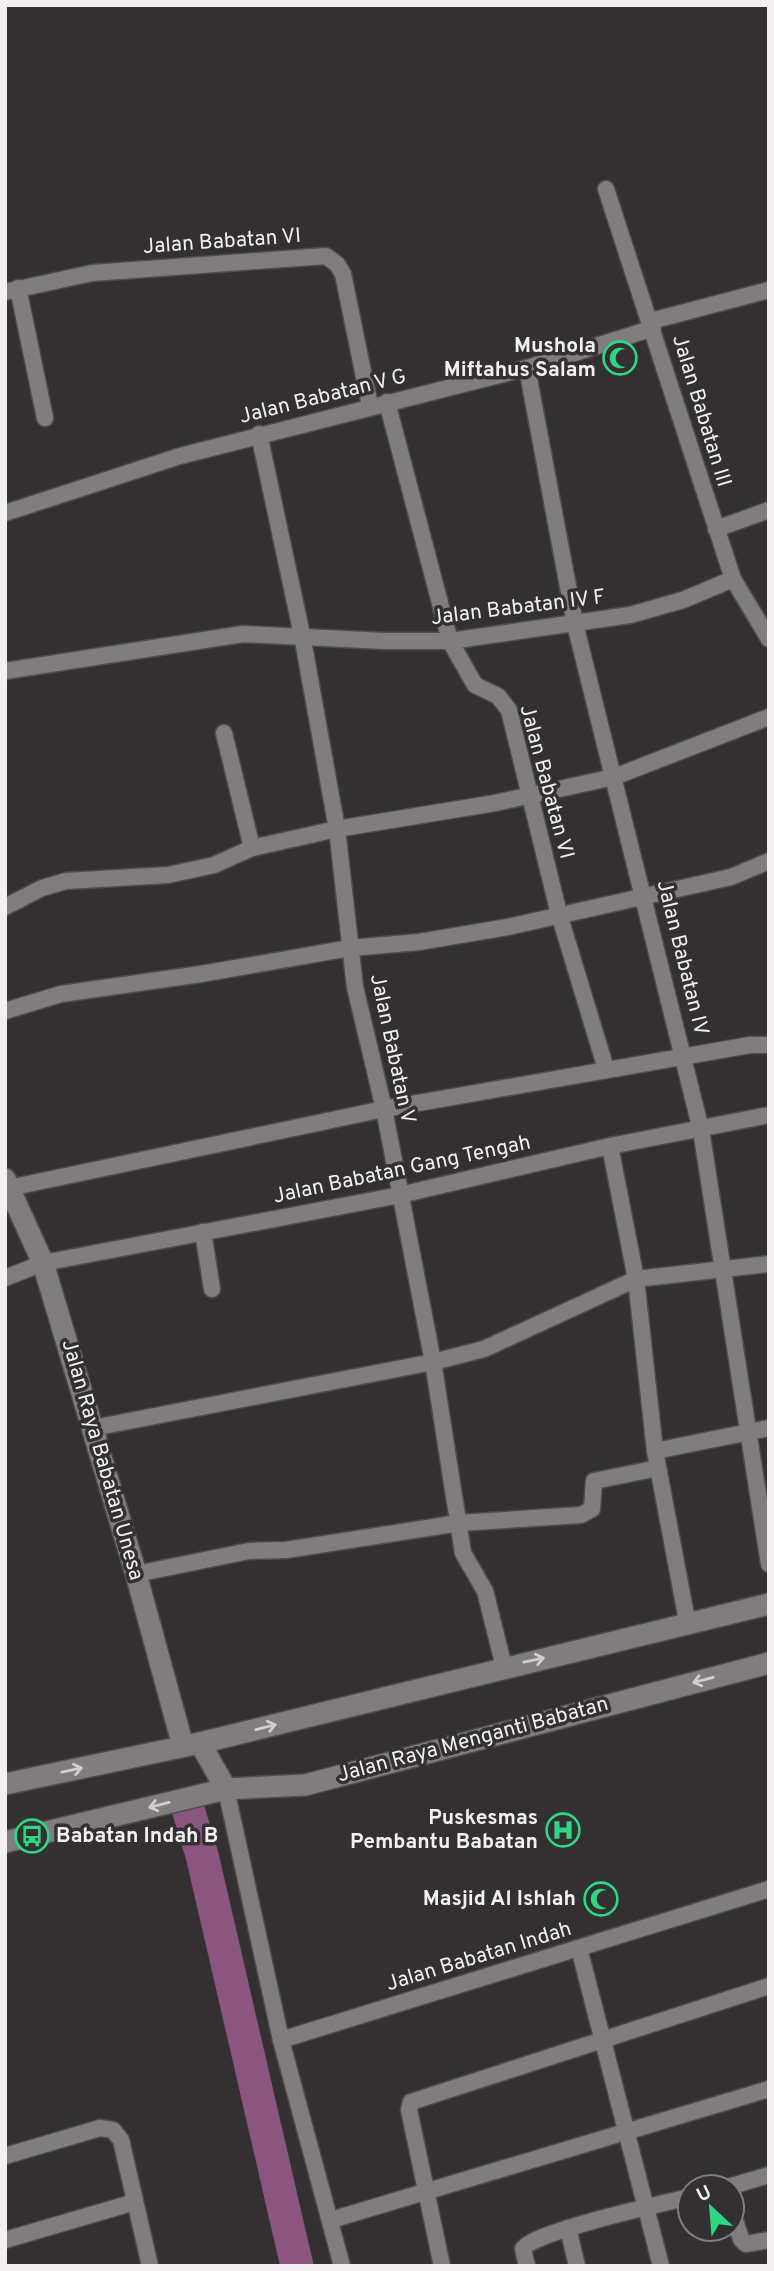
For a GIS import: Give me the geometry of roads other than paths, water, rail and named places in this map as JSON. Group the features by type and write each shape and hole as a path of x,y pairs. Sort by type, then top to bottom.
{"main road":[{"name":"Jalan Raya Babatan Unesa","path":"7,1184 43,1263 136,1574 191,1745"},
{"path":"5,1784 191,1745 504,1667 688,1626 769,1604"},
{"name":"Jalan Raya Menganti Babatan","path":"5,1842 226,1789 305,1784 769,1663"},
{"path":"191,1745 226,1789"}],"street":[{"name":"Jalan Babatan III","path":"606,188 733,579 769,639"},
{"name":"Jalan Babatan VI","path":"12,290 92,273 326,256 337,264 343,274 370,406"},
{"path":"12,290 45,418"},
{"name":"Jalan Babatan V G","path":"5,513 180,456 259,434 527,369 652,325 769,290"},
{"name":"Jalan Babatan IV","path":"527,369 575,624 685,1057 701,1130 721,1272 769,1564"},
{"name":"Jalan Babatan VI","path":"387,402 450,641 475,685 498,696 509,710 559,914 606,1069"},
{"name":"Jalan Babatan V","path":"259,434 302,635 337,829 355,987 384,1110 433,1362 463,1553 485,1591 504,1667"},
{"path":"716,529 769,509"},
{"name":"Jalan Babatan IV F","path":"5,671 243,634 385,641 450,641 630,615 683,600 733,579"},
{"path":"5,907 42,888 66,881 168,875 214,865 252,848 337,829 529,796 614,777 769,717"},
{"path":"225,733 252,848"},
{"path":"5,1011 61,994 201,974 350,948 419,942 508,927 731,877 769,861"},
{"path":"7,1184 606,1069 750,1045 769,1045"},
{"name":"Jalan Babatan Gang Tengah","path":"5,1278 43,1263 400,1195 610,1146 769,1115"},
{"path":"610,1146 636,1279 655,1451 688,1626"},
{"path":"203,1232 212,1289"},
{"path":"93,1428 433,1362 484,1349 636,1279 721,1272 769,1264"},
{"path":"655,1451 769,1428"},
{"path":"136,1574 248,1551 286,1550 458,1523 581,1515 592,1509 594,1481 658,1468"},
{"path":"226,1789 281,2040 342,2266"},
{"name":"Jalan Babatan Indah","path":"281,2040 769,1889"},
{"path":"579,1948 661,2266"},
{"path":"442,2266 408,2110 411,2102 769,1986"},
{"path":"331,2220 426,2194 626,2130 769,2089"},
{"path":"5,2156 100,2128 113,2130 121,2140 150,2266"},
{"path":"746,2182 769,2175"},
{"path":"527,2266 524,2245 568,2228 676,2200"},
{"path":"5,2240 135,2202"},
{"path":"568,2228 577,2266"},
{"path":"744,2243 746,2245 769,2239"}],"waterway":[{"path":"188,1809 202,1855 297,2266"}],"place":[{"name":"Mushola Miftahus Salam","path":"620,358"},
{"name":"Puskesmas Pembantu Babatan","path":"563,1830"},
{"name":"Babatan Indah B","path":"32,1836"},
{"name":"Masjid Al Ishlah","path":"601,1899"}]}
